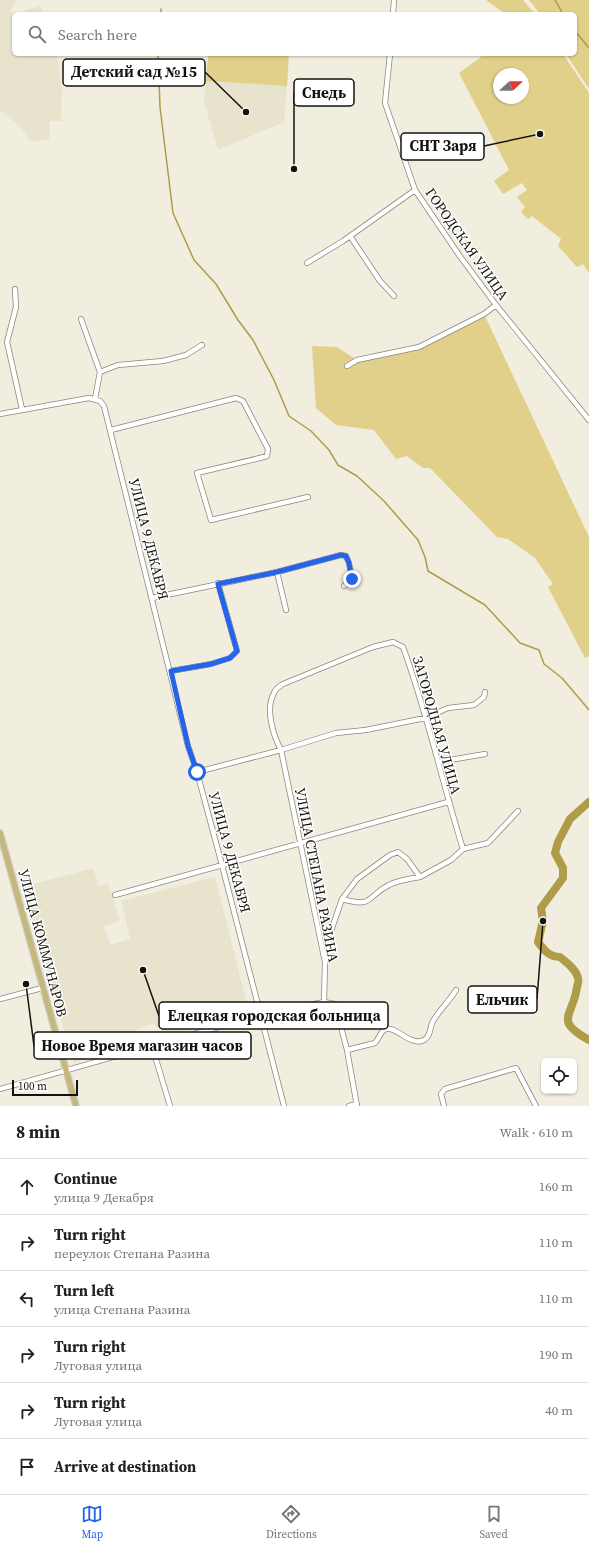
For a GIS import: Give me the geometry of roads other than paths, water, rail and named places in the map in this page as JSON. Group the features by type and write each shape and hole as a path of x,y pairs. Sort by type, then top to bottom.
{"main road":[{"name":"УЛИЦА КОММУНАРОВ","path":"0,833 76,1106"}],"street":[{"path":"393,12 394,0"},
{"name":"ГОРОДСКАЯ УЛИЦА","path":"390,56 386,103 415,190 459,255 496,305 589,420"},
{"path":"307,263 350,236 415,190"},
{"path":"350,236 380,281 394,296"},
{"path":"15,290 16,307 7,342 22,409"},
{"path":"347,366 357,360 419,348 484,314 496,305"},
{"path":"0,414 90,398 96,399 100,372 81,319"},
{"path":"100,372 118,365 162,361 186,355 202,345"},
{"path":"111,430 236,398 243,401 268,450 267,456 196,473 211,520 308,498"},
{"name":"УЛИЦА 9 ДЕКАБРЯ","path":"96,399 104,406 111,430 171,671 188,746 197,772 222,865 284,1106"},
{"path":"152,598 277,572 341,555 346,556 352,579 344,586"},
{"path":"277,572 286,610"},
{"path":"171,671 211,664 230,658 237,651 218,584"},
{"name":"ЗАГОРОДНАЯ УЛИЦА","path":"270,712 274,692 283,684 373,647 393,642 403,647 463,849"},
{"path":"197,772 281,750 336,733 366,730 425,718 448,708 474,705 484,697 485,692"},
{"name":"УЛИЦА СТЕПАНА РАЗИНА","path":"270,712 275,739 281,750 325,962 324,1002"},
{"path":"438,762 485,754"},
{"path":"115,895 448,802"},
{"path":"342,899 362,903 370,900 382,889 391,884 420,877 451,860 463,849 488,843 518,811"},
{"path":"325,962 331,931 342,899 357,879 390,855 398,852 407,859 420,877"},
{"path":"0,999 42,988"},
{"path":"347,1050 375,1043 382,1032 386,1029 390,1029 412,1040 422,1041 426,1039 435,1018 456,990"},
{"path":"0,1089 261,1015 324,1002 335,1004 347,1050 357,1105 349,1106"},
{"path":"152,1046 170,1106"},
{"path":"444,1106 441,1094 445,1089 516,1068 536,1106"}],"waterway":[{"path":"555,0 562,12"},
{"path":"577,33 589,48"},
{"path":"158,56 160,107 173,213 194,260 216,284 238,320 253,340 274,380 289,416 311,431 329,450 338,465 357,476 384,501 418,540 425,557 428,571 485,605 520,643 539,650 544,664 562,678 589,710"},
{"path":"589,802 570,819 558,842 555,853 563,868 563,878 541,908 543,921 538,942 547,952 553,956 560,957 565,961 577,975 578,982 575,997 568,1017 568,1022 571,1028 589,1040"}],"place":[{"name":"Детский сад №15","path":"246,112"},
{"name":"СНТ Заря","path":"540,134"},
{"name":"Снедь","path":"294,169"},
{"name":"Ельчик","path":"543,921"},
{"name":"Елецкая городская больница","path":"143,970"},
{"name":"Новое Время магазин часов","path":"26,984"}]}
